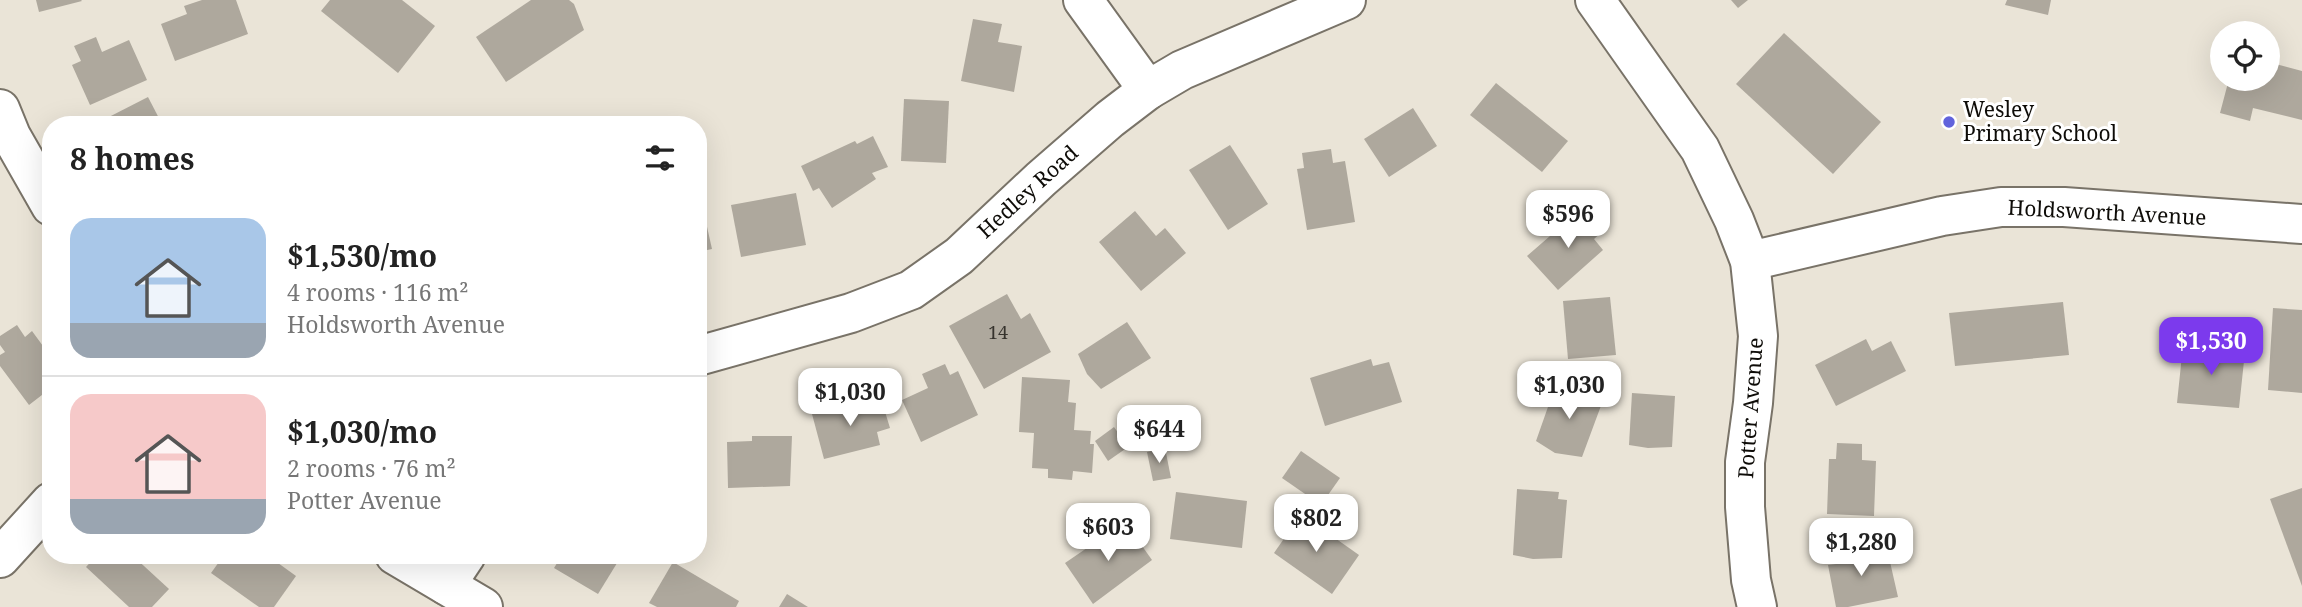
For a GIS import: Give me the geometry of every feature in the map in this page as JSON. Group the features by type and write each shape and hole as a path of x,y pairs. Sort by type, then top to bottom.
{"street":[{"path":"1083,0 1148,90"},
{"name":"Hedley Road","path":"707,353 851,313 911,290 958,256 1041,179 1148,90 1182,70 1346,0"},
{"name":"Potter Avenue","path":"1595,0 1700,149 1734,220 1750,261 1758,336 1754,403 1745,462 1745,507 1751,580 1757,607"},
{"path":"0,109 11,136 42,190"},
{"name":"Holdsworth Avenue","path":"1750,261 1942,216 2001,207 2064,207 2302,224"},
{"path":"0,558 42,512"},
{"path":"432,564 456,570 483,607"}],"building":[{"path":"36,0 81,0 82,1 39,12"},
{"path":"202,0 236,0 248,34 175,61 161,24 187,14 184,6"},
{"path":"330,0 402,0 435,26 398,73 321,11"},
{"path":"531,0 569,0 574,4 584,30 506,82 476,37"},
{"path":"1731,0 1748,0 1738,8"},
{"path":"2007,0 2051,0 2048,15 2005,5"},
{"path":"973,19 1002,24 998,42 1022,46 1014,92 961,81"},
{"path":"1784,33 1881,122 1833,174 1736,84"},
{"path":"96,37 102,52 129,40 147,80 90,105 72,65 81,61 74,46"},
{"path":"2280,65 2302,71 2302,120 2253,108 2250,121 2220,113 2226,91 2280,91"},
{"path":"1496,83 1568,141 1542,172 1470,115"},
{"path":"148,97 158,116 111,116"},
{"path":"904,99 949,101 946,163 901,161"},
{"path":"1413,108 1437,146 1389,177 1364,139"},
{"path":"873,136 888,167 872,173 876,179 832,208 819,188 813,191 801,166 855,141 857,144"},
{"path":"1230,145 1268,204 1228,230 1189,170"},
{"path":"1331,149 1333,163 1345,161 1355,222 1307,230 1297,169 1304,168 1302,153"},
{"path":"796,193 806,245 741,257 731,205"},
{"path":"1135,211 1156,236 1165,228 1186,253 1141,291 1099,242"},
{"path":"1588,211 1604,230 1594,239 1603,250 1558,290 1527,256 1573,216 1577,220"},
{"path":"707,227 712,249 707,250"},
{"path":"1007,294 1021,319 1030,313 1051,352 984,389 949,326"},
{"path":"1610,297 1616,355 1568,359 1563,301"},
{"path":"2063,302 2069,355 1955,366 1949,313"},
{"path":"2273,308 2302,310 2302,393 2268,390"},
{"path":"1127,322 1151,358 1101,389 1087,374 1078,354"},
{"path":"17,325 25,337 32,331 42,345 42,395 29,405 0,366 0,355 5,352 0,345 0,336"},
{"path":"1866,339 1872,351 1891,341 1906,371 1836,406 1815,365"},
{"path":"2195,344 2240,348 2239,360 2244,361 2239,408 2177,403 2182,355 2194,356"},
{"path":"1371,359 1373,366 1389,362 1402,402 1325,426 1310,378"},
{"path":"945,364 950,375 958,371 978,415 921,442 902,400 928,388 922,374"},
{"path":"1022,377 1070,380 1068,402 1076,403 1074,430 1091,431 1090,444 1094,444 1092,473 1073,471 1072,480 1048,478 1048,469 1032,468 1034,433 1019,432"},
{"path":"1570,385 1595,393 1593,400 1602,403 1582,457 1555,453 1536,441 1555,387 1568,391"},
{"path":"1632,393 1675,396 1672,447 1648,448 1629,445"},
{"path":"869,398 872,408 883,405 890,428 877,432 880,445 824,459 812,414"},
{"path":"1114,427 1128,447 1108,461 1095,441"},
{"path":"752,436 792,436 790,486 728,488 727,442 752,441"},
{"path":"1837,443 1862,444 1862,460 1876,461 1874,516 1827,514 1829,459 1836,459"},
{"path":"1165,448 1171,478 1153,481 1147,452"},
{"path":"1301,451 1340,478 1321,505 1282,478"},
{"path":"2302,488 2302,586 2270,499"},
{"path":"1517,489 1559,492 1558,499 1567,500 1562,558 1533,559 1513,555"},
{"path":"1176,492 1247,501 1242,548 1170,539"},
{"path":"1301,514 1359,555 1332,594 1274,553"},
{"path":"1125,522 1152,560 1093,604 1065,563"},
{"path":"1855,545 1858,559 1888,553 1898,597 1836,607 1828,565 1836,564 1833,550"},
{"path":"89,564 142,564 169,589 152,607 129,607 86,567"},
{"path":"218,564 279,564 296,576 274,607 259,607 211,573"},
{"path":"556,564 616,564 598,594 554,568"},
{"path":"672,564 676,564 739,601 736,607 657,607 649,603"},
{"path":"787,594 808,607 779,607"}],"place":[{"name":"Wesley Primary School","path":"1949,122"}]}
